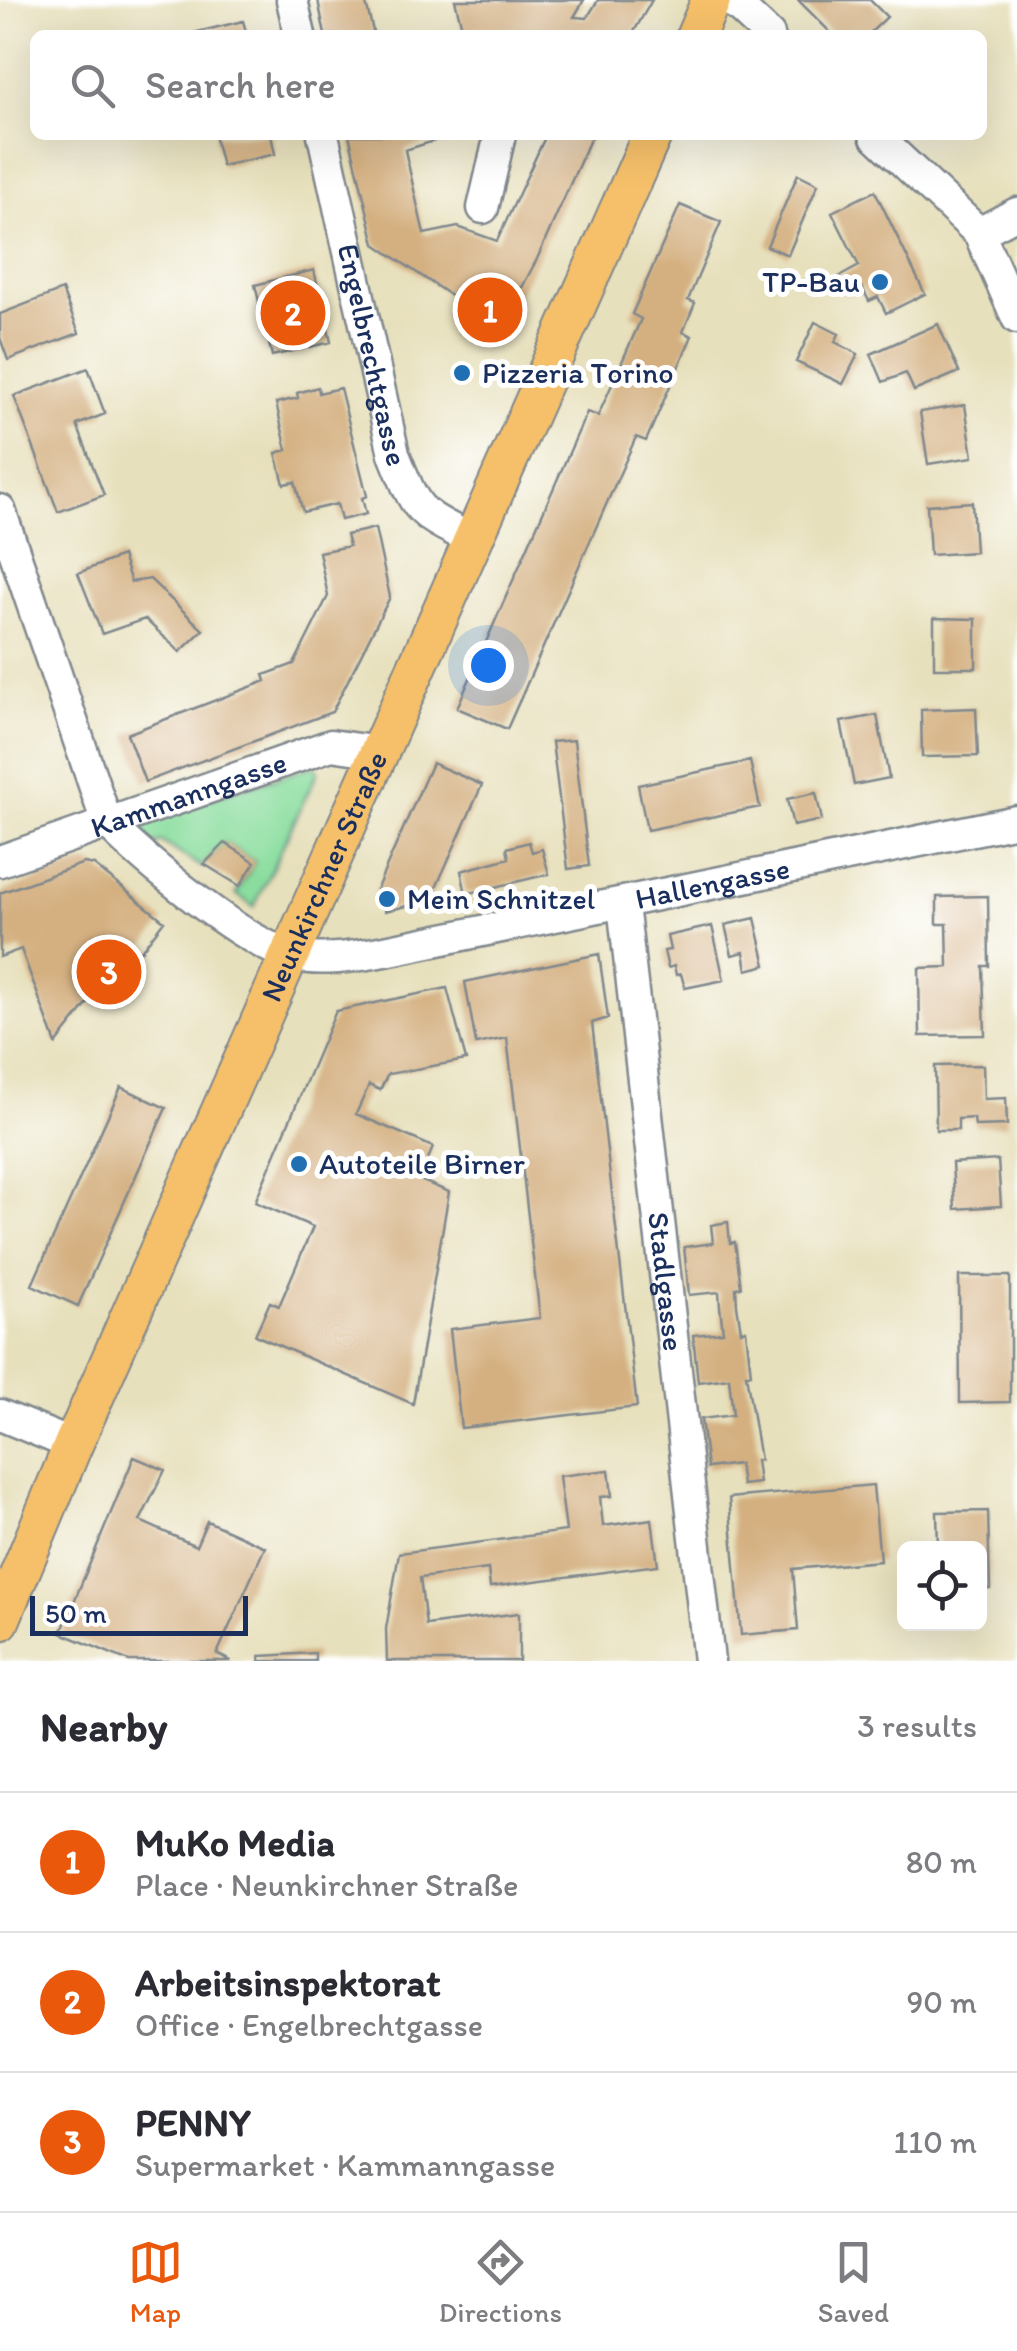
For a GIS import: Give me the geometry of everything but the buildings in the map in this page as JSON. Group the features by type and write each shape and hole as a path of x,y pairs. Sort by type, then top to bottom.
{"main road":[{"path":"698,30 711,0"},
{"name":"Neunkirchner Straße","path":"0,1621 73,1445 650,140"}],"street":[{"path":"292,0 299,30"},
{"path":"727,0 764,30"},
{"name":"Engelbrechtgasse","path":"323,140 394,454 414,504 425,516 473,540"},
{"path":"483,208 499,140"},
{"path":"880,140 979,233 1017,318"},
{"path":"979,233 1017,213"},
{"path":"0,510 107,823 141,856 205,903 290,955"},
{"name":"Kammanngasse","path":"0,861 331,744 380,752"},
{"name":"Hallengasse","path":"290,955 341,958 1017,822"},
{"name":"Stadlgasse","path":"623,904 707,1660"},
{"path":"0,1415 73,1445"}],"green space":[{"path":"314,766 318,771 254,907 236,894 255,862 225,843 201,867 162,842 151,846 136,832 141,820"}],"place":[{"name":"TP-Bau","path":"880,282"},
{"name":"MuKo Media","path":"490,310"},
{"name":"Arbeitsinspektorat","path":"293,313"},
{"name":"Pizzeria Torino","path":"462,373"},
{"name":"Mein Schnitzel","path":"387,899"},
{"name":"PENNY","path":"109,972"},
{"name":"Autoteile Birner","path":"299,1164"}]}
